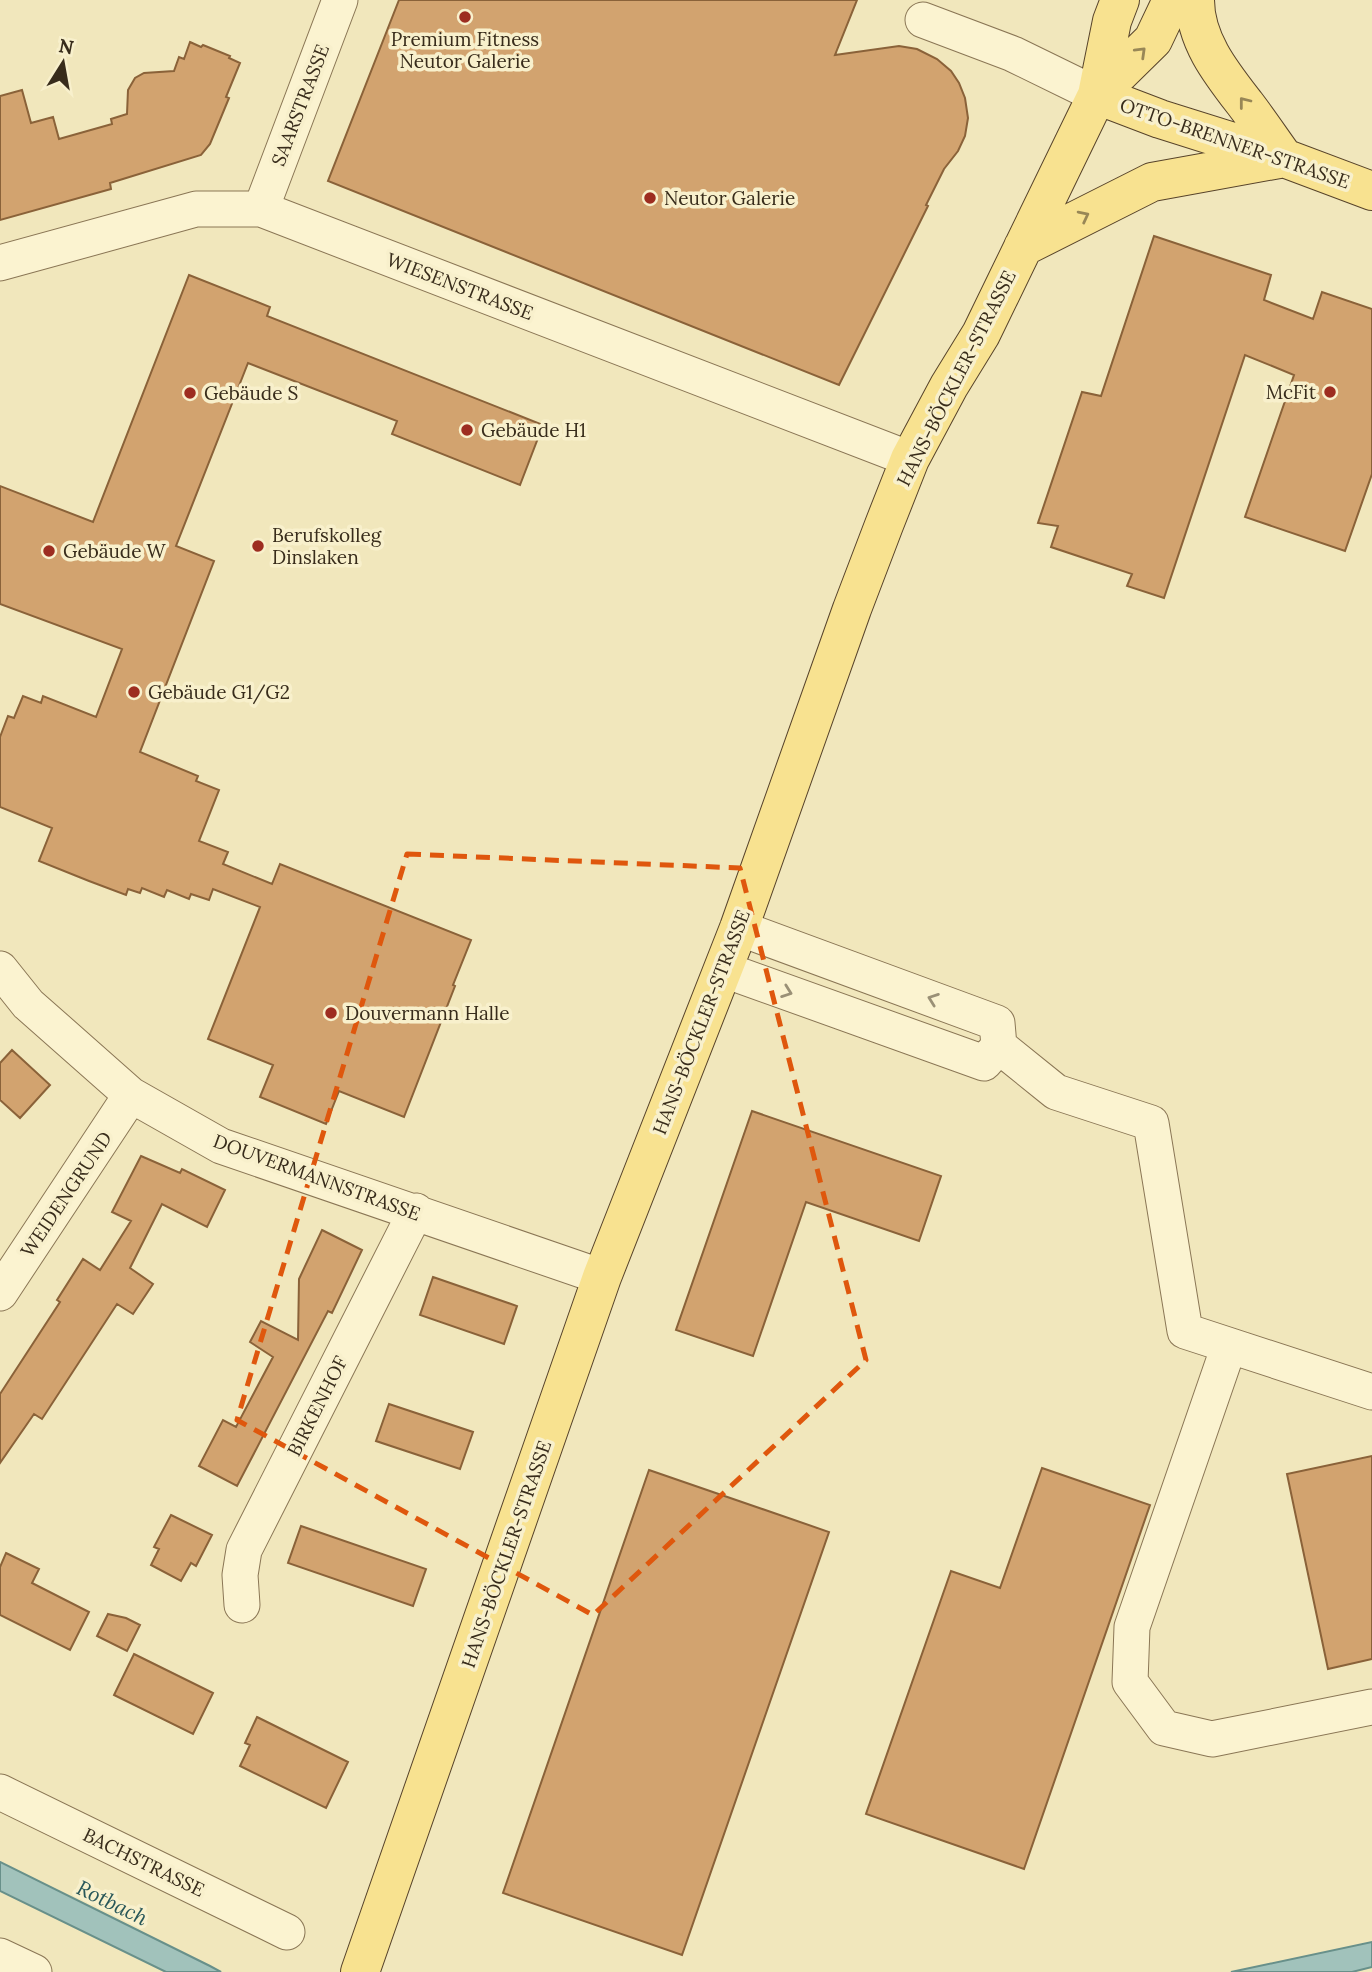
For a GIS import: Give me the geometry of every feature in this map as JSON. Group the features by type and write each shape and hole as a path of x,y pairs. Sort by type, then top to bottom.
{"main road":[{"name":"HANS-BÖCKLER-STRASSE","path":"360,1972 602,1277 738,928 852,609 910,459 949,386 981,334 1097,95 1112,20 1120,0"},
{"name":"HANS-BÖCKLER-STRASSE","path":"1097,95 1153,40 1172,0"},
{"path":"1023,247 1152,182 1284,158 1228,83 1204,45 1195,11 1195,0"},
{"name":"OTTO-BRENNER-STRASSE","path":"1097,95 1160,120 1284,158 1372,191"}],"street":[{"name":"SAARSTRASSE","path":"261,209 340,0"},
{"path":"923,20 1013,54 1097,95"},
{"name":"WIESENSTRASSE","path":"0,263 196,209 261,209 910,459"},
{"path":"738,928 994,1044 1056,1092 1151,1123 1185,1331 1372,1392"},
{"name":"DOUVERMANNSTRASSE","path":"0,969 28,1004 131,1095 221,1146 602,1277"},
{"path":"722,969 994,1044"},
{"name":"WEIDENGRUND","path":"0,1293 131,1095"},
{"name":"BIRKENHOF","path":"242,1605 240,1574 244,1550 416,1212"},
{"path":"1229,1346 1132,1627 1130,1682 1164,1728 1212,1739 1372,1707"},
{"name":"BACHSTRASSE","path":"0,1792 287,1932"},
{"path":"0,1956 34,1972"}],"highlighted area":[{"path":"407,854 740,868 866,1360 593,1615 237,1420"}],"water":[{"path":"0,1862 221,1972 166,1972 0,1891"},
{"path":"1372,1942 1372,1967 1352,1972 1231,1972"}],"building":[{"name":"Neutor Galerie","path":"399,0 857,0 835,55 899,46 917,49 937,59 951,71 965,98 968,118 965,136 958,151 944,169 839,385 328,181"},
{"path":"190,42 230,56 229,58 240,63 210,144 201,155 110,183 111,189 0,220 0,96 22,90 31,123 53,117 59,139 112,124 111,119 127,114 128,90 135,78 144,73 174,71 179,57 184,59"},
{"path":"1154,236 1271,275 1264,300 1313,319 1322,292 1372,309 1372,474 1345,551 1245,517 1294,375 1245,355 1164,598 1127,586 1132,574 1051,547 1058,526 1038,523 1082,392 1101,396"},
{"path":"189,275 270,307 267,316 543,425 520,485 392,434 397,421 248,363 176,546 214,561 140,752 198,776 196,781 219,790 199,841 228,852 223,864 272,884 280,864 471,940 404,1117 339,1091 326,1124 260,1097 273,1065 208,1039 260,907 213,889 209,900 191,894 189,899 167,890 164,897 142,888 140,893 128,889 126,895 89,881 39,861 52,828 0,807 0,737 8,716 14,718 23,696 41,703 43,696 96,717 122,649 0,604 0,486 93,522"},
{"path":"12,1050 50,1085 20,1118 0,1100 0,1063"},
{"path":"752,1111 941,1176 919,1241 806,1202 753,1356 676,1330"},
{"path":"141,1156 180,1173 182,1169 225,1190 207,1227 162,1204 130,1268 153,1284 133,1314 117,1304 42,1419 34,1414 0,1463 0,1394 60,1302 57,1300 83,1259 100,1270 131,1221 112,1212"},
{"path":"322,1230 362,1250 332,1313 328,1311 237,1486 199,1466 223,1420 236,1427 273,1357 250,1342 261,1321 298,1340 299,1279"},
{"path":"433,1277 517,1306 504,1344 420,1315"},
{"path":"389,1404 473,1432 460,1469 376,1441"},
{"path":"1372,1456 1372,1659 1328,1669 1287,1474"},
{"path":"1042,1468 1150,1505 1024,1869 866,1814 951,1571 1000,1588"},
{"path":"649,1470 829,1532 682,1955 503,1893"},
{"path":"171,1515 212,1535 196,1566 191,1563 181,1581 151,1565 159,1549 154,1547"},
{"path":"301,1526 426,1569 413,1606 288,1563"},
{"path":"6,1553 39,1569 32,1583 89,1612 70,1650 0,1615 0,1567"},
{"path":"108,1614 140,1625 127,1651 97,1636"},
{"path":"134,1654 213,1693 193,1734 114,1695"},
{"path":"257,1717 348,1762 326,1808 240,1766 250,1745 245,1743"}],"place":[{"name":"Premium Fitness Neutor Galerie","path":"465,17"},
{"name":"Neutor Galerie","path":"650,198"},
{"name":"McFit","path":"1330,392"},
{"name":"Gebäude S","path":"190,393"},
{"name":"Gebäude H1","path":"467,430"},
{"name":"Berufskolleg Dinslaken","path":"258,546"},
{"name":"Gebäude W","path":"49,551"},
{"name":"Gebäude G1/G2","path":"134,692"},
{"name":"Douvermann Halle","path":"331,1013"}],"water label":[{"name":"Rotbach","path":"112,1903"}]}
